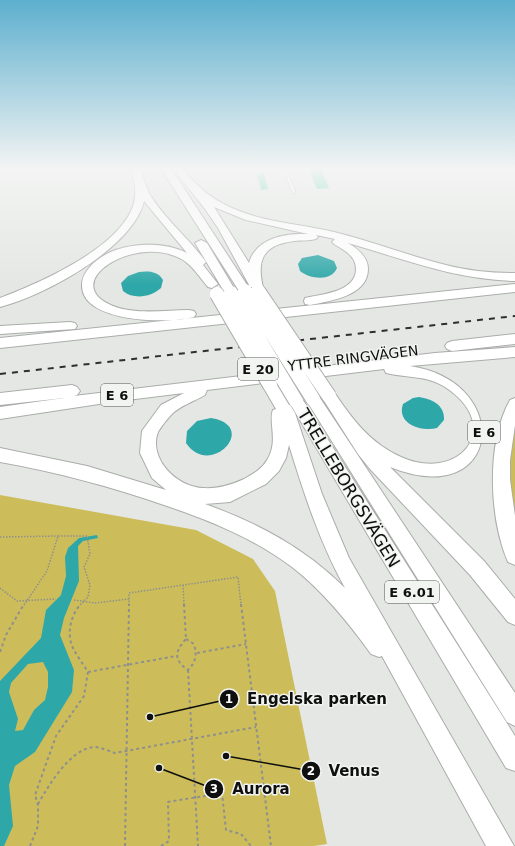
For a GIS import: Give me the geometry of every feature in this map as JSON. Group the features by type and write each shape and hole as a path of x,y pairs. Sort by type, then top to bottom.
{"highway":[{"path":"0,302 56,277 94,254 116,238 133,218 138,206"},
{"path":"153,206 196,255 232,291 270,385 285,402 287,414 313,494 334,547 355,588 501,846"},
{"name":"E 6.01","path":"183,206 232,291 285,402"},
{"name":"E 6","path":"0,414 119,395 235,382 348,368 413,372 442,380 459,389 470,398 478,410 485,428 483,441 475,455 457,467 436,471 419,470 394,461 377,452 351,428 329,396 232,291 223,228 207,206"},
{"path":"221,206 243,216 337,236 443,270 488,277 515,277"},
{"path":"232,291 254,265 258,256 268,245 286,238 302,236 329,239 350,249 361,261 363,270 360,278 347,290 332,297 282,306"},
{"path":"203,314 141,314 116,311 101,305 92,297 89,291 89,279 96,267 116,255 137,249 157,248 173,251 188,257 232,291"},
{"path":"0,330 96,325 282,306 515,277"},
{"path":"0,343 515,288"},
{"name":"TRELLEBORGSVÄGEN","path":"232,291 313,399 515,714"},
{"name":"YTTRE RINGVÄGEN","path":"0,400 515,339"},
{"path":"348,368 434,358 515,352"},
{"path":"235,382 206,389 185,397 169,407 157,418 148,439 150,458 156,471 172,486 196,495 220,496 242,490 264,476 275,464 281,451 285,402"},
{"name":"TRELLEBORGSVÄGEN","path":"285,402 515,759"},
{"path":"515,404 504,440 502,474 508,524 515,556"},
{"path":"351,428 376,464 476,568 515,615"},
{"path":"0,455 74,470 142,489 225,518 272,542 298,560 334,593 370,634 421,703"}],"path":[{"path":"0,652 6,635 47,571 58,536"},
{"path":"0,537 87,536 90,554 84,567 85,574 89,578 90,585 88,597 84,603 78,607 71,621 70,631 72,647 88,672 84,696 56,736 48,758 35,795 38,805 38,826 30,846"},
{"path":"125,846 129,593 238,577 271,846"},
{"path":"183,585 186,639 179,646 176,656 179,665 188,670"},
{"path":"0,588 17,601 26,602 56,599"},
{"path":"74,600 84,603 105,603 129,599"},
{"path":"186,639 194,644 197,653 196,663 188,670"},
{"path":"197,653 246,644"},
{"path":"88,672 176,656"},
{"path":"188,670 198,846"},
{"path":"38,805 55,777 79,751 93,747 115,753 256,727"},
{"path":"161,846 169,841 168,802 222,793 226,830 236,830 245,837 251,846"}],"shaded area":[{"path":"515,416 515,533 507,476"},
{"path":"0,495 196,530 253,559 275,591 327,844 314,846 0,846"}],"water":[{"path":"318,255 334,261 337,268 330,276 320,278 309,276 300,271 298,264 302,258"},
{"path":"139,272 156,273 163,280 161,288 152,294 142,296 132,296 127,294 123,291 121,283 128,276"},
{"path":"419,397 433,401 442,410 444,420 437,428 424,429 412,425 403,417 403,404 413,398"},
{"path":"211,418 225,423 231,430 231,439 226,447 217,453 207,455 196,453 186,443 187,431 197,421"},
{"path":"97,535 98,538 83,541 78,546 79,581 64,618 60,635 74,670 72,692 35,752 15,766 9,785 13,826 4,846 0,846 0,681 41,638 46,610 61,595 66,576 65,557 68,548 79,538","holes":["43,662 48,672 48,687 45,700 34,710 23,730 15,731 18,719 9,692 11,683 28,664"]}],"railway":[{"path":"0,374 515,316"}],"place":[{"name":"Engelska parken","path":"150,717"},
{"name":"Venus","path":"226,756"},
{"name":"Aurora","path":"159,768"}]}
